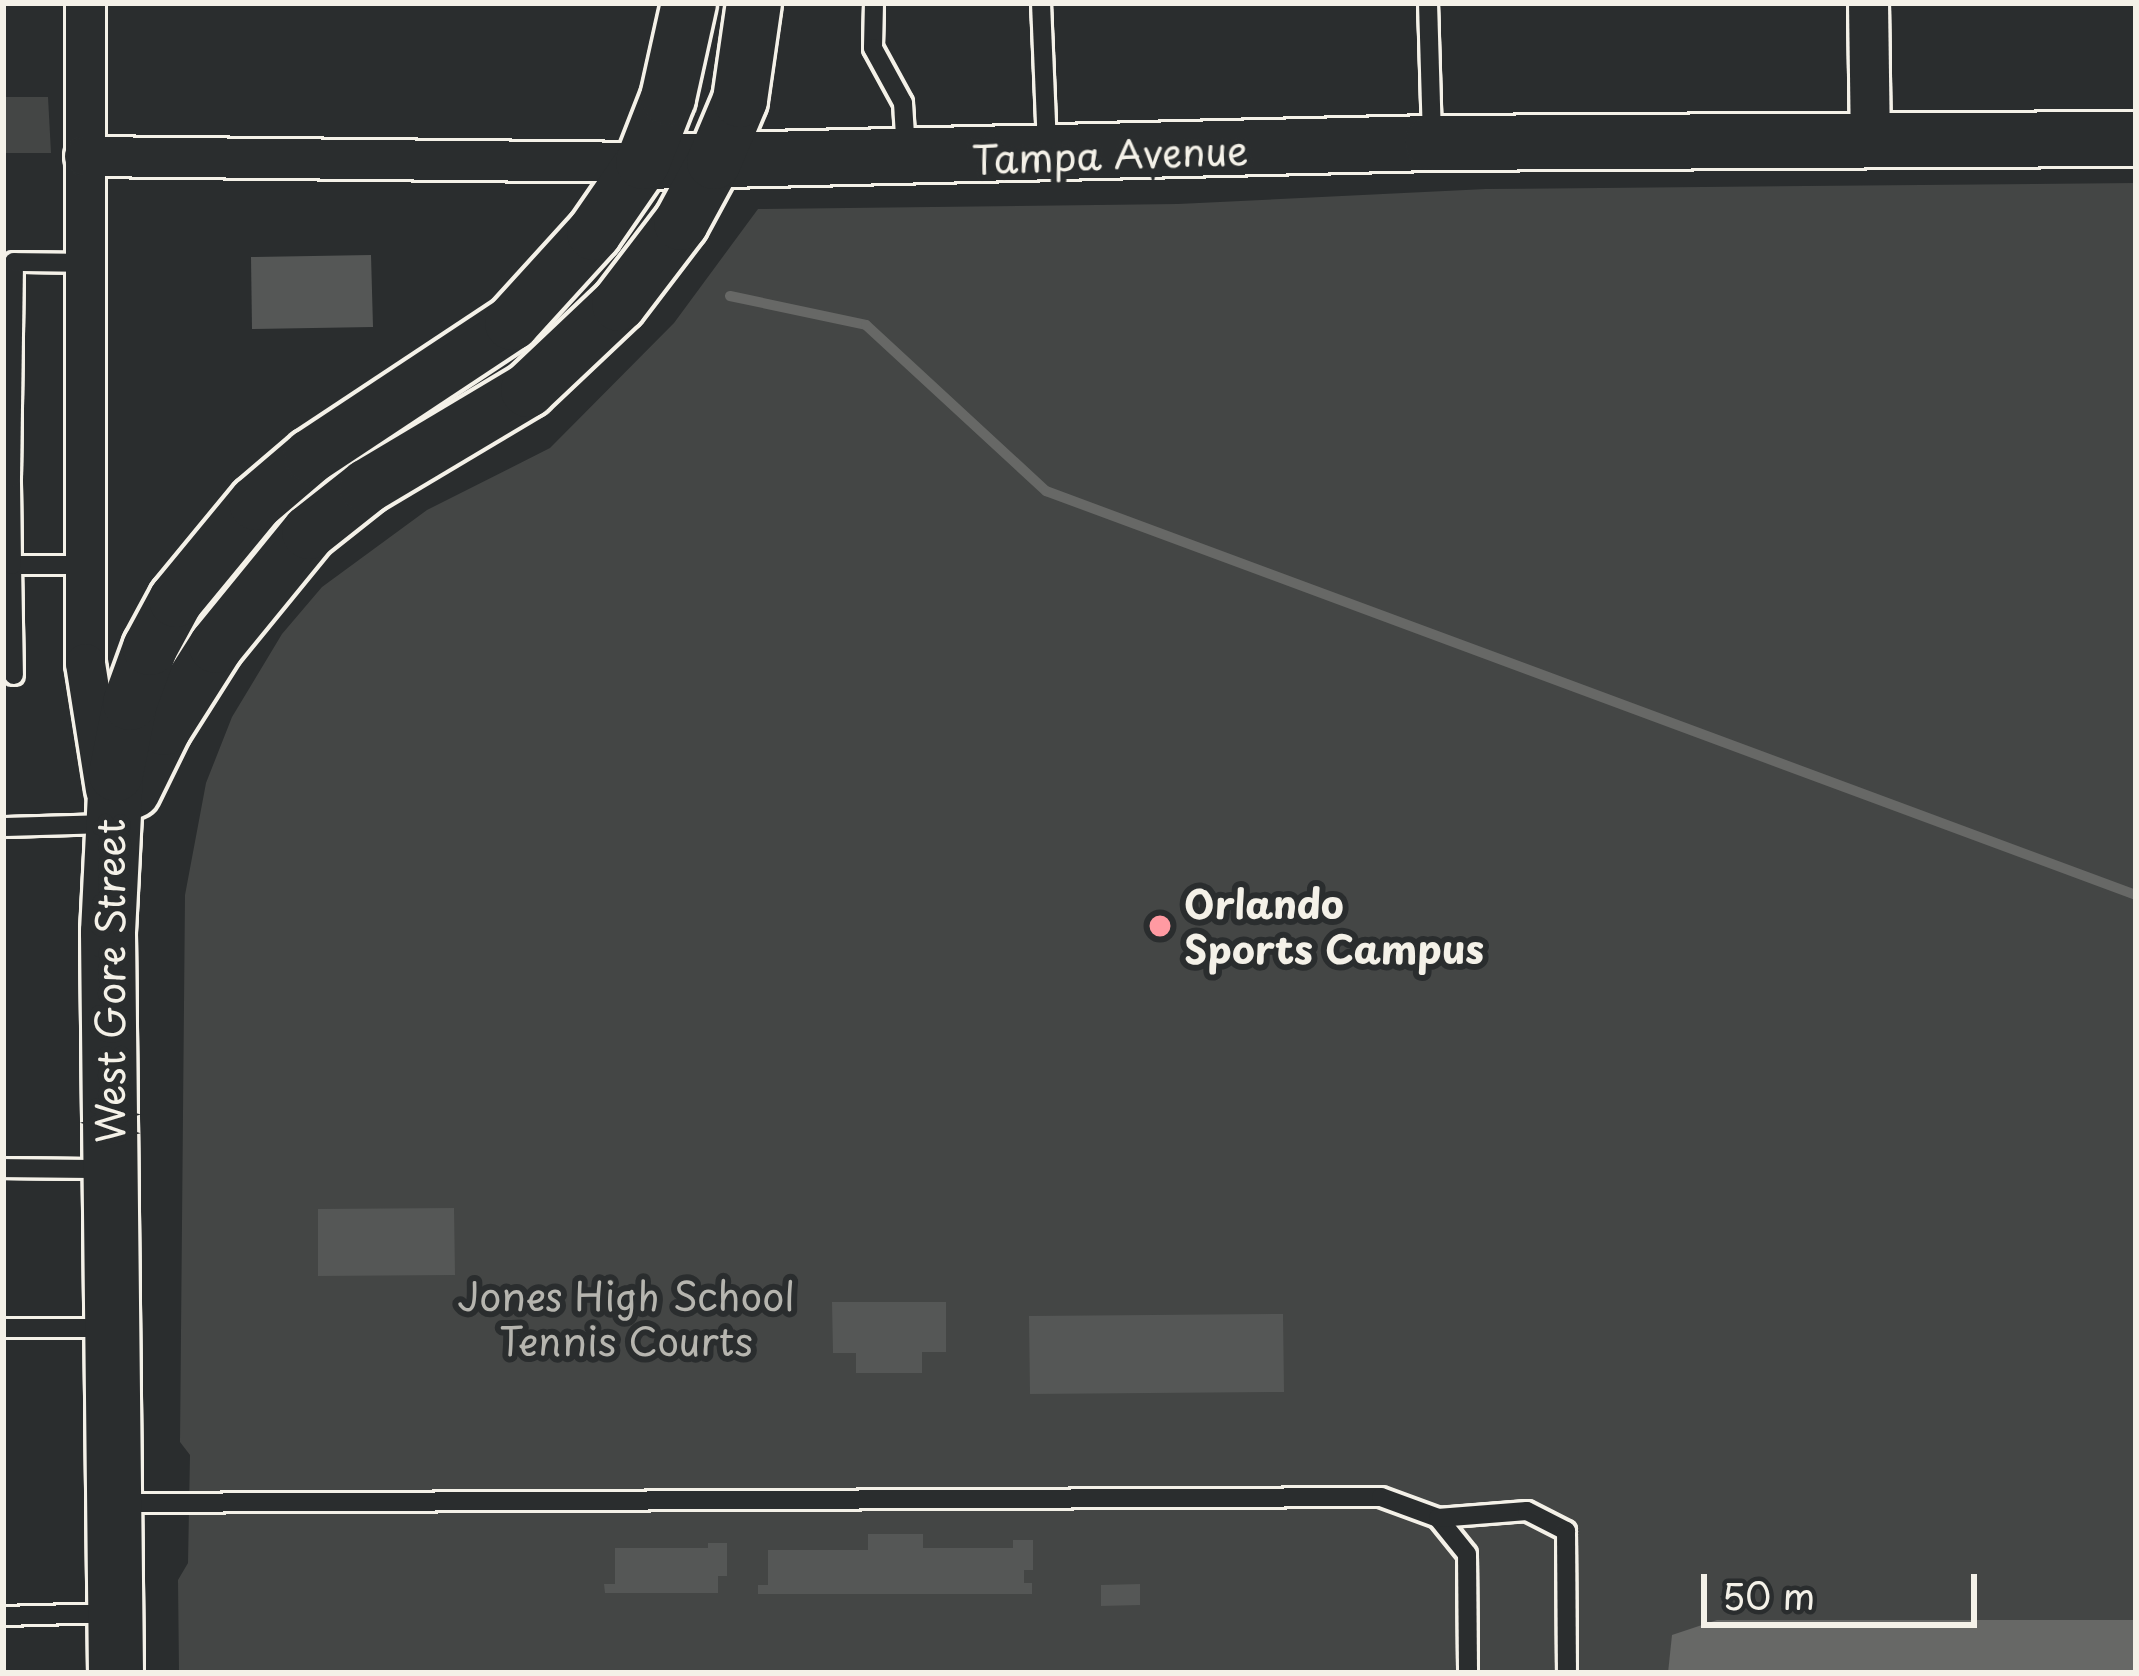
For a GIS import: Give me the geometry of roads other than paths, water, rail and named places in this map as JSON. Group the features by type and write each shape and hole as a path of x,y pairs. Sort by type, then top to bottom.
{"street":[{"path":"112,824 130,703 150,648 176,600 256,503 311,456 512,322 594,233 643,163 668,98 689,3"},
{"path":"112,824 216,646 294,548 367,486 477,424 571,354 619,304 681,223 714,163 740,100 754,3"},
{"path":"1868,3 1870,139"},
{"name":"West Gore Street","path":"82,8 83,577 94,734 112,824 110,1169 116,1673"},
{"name":"Tampa Avenue","path":"84,156 714,163 1432,143 2136,139"}],"lane":[{"path":"874,3 873,49 903,103 907,160"},
{"path":"1041,3 1047,157"},
{"path":"1429,3 1432,143"},
{"path":"14,675 8,565 8,262 84,263"},
{"path":"8,565 83,577"},
{"path":"3,827 112,824"},
{"path":"3,1168 110,1169"},
{"path":"3,1328 112,1328"},
{"path":"114,1503 1381,1497 1438,1518 1527,1511 1566,1531 1567,1673"},
{"path":"1438,1518 1467,1554 1468,1673"},
{"path":"3,1616 115,1613"}],"waterway":[{"path":"730,296 866,325 1046,491 2136,895"}],"place":[{"name":"Orlando Sports Campus","path":"1160,926"}],"park label":[{"name":"Jones High School Tennis Courts","path":"626,1318"}]}
